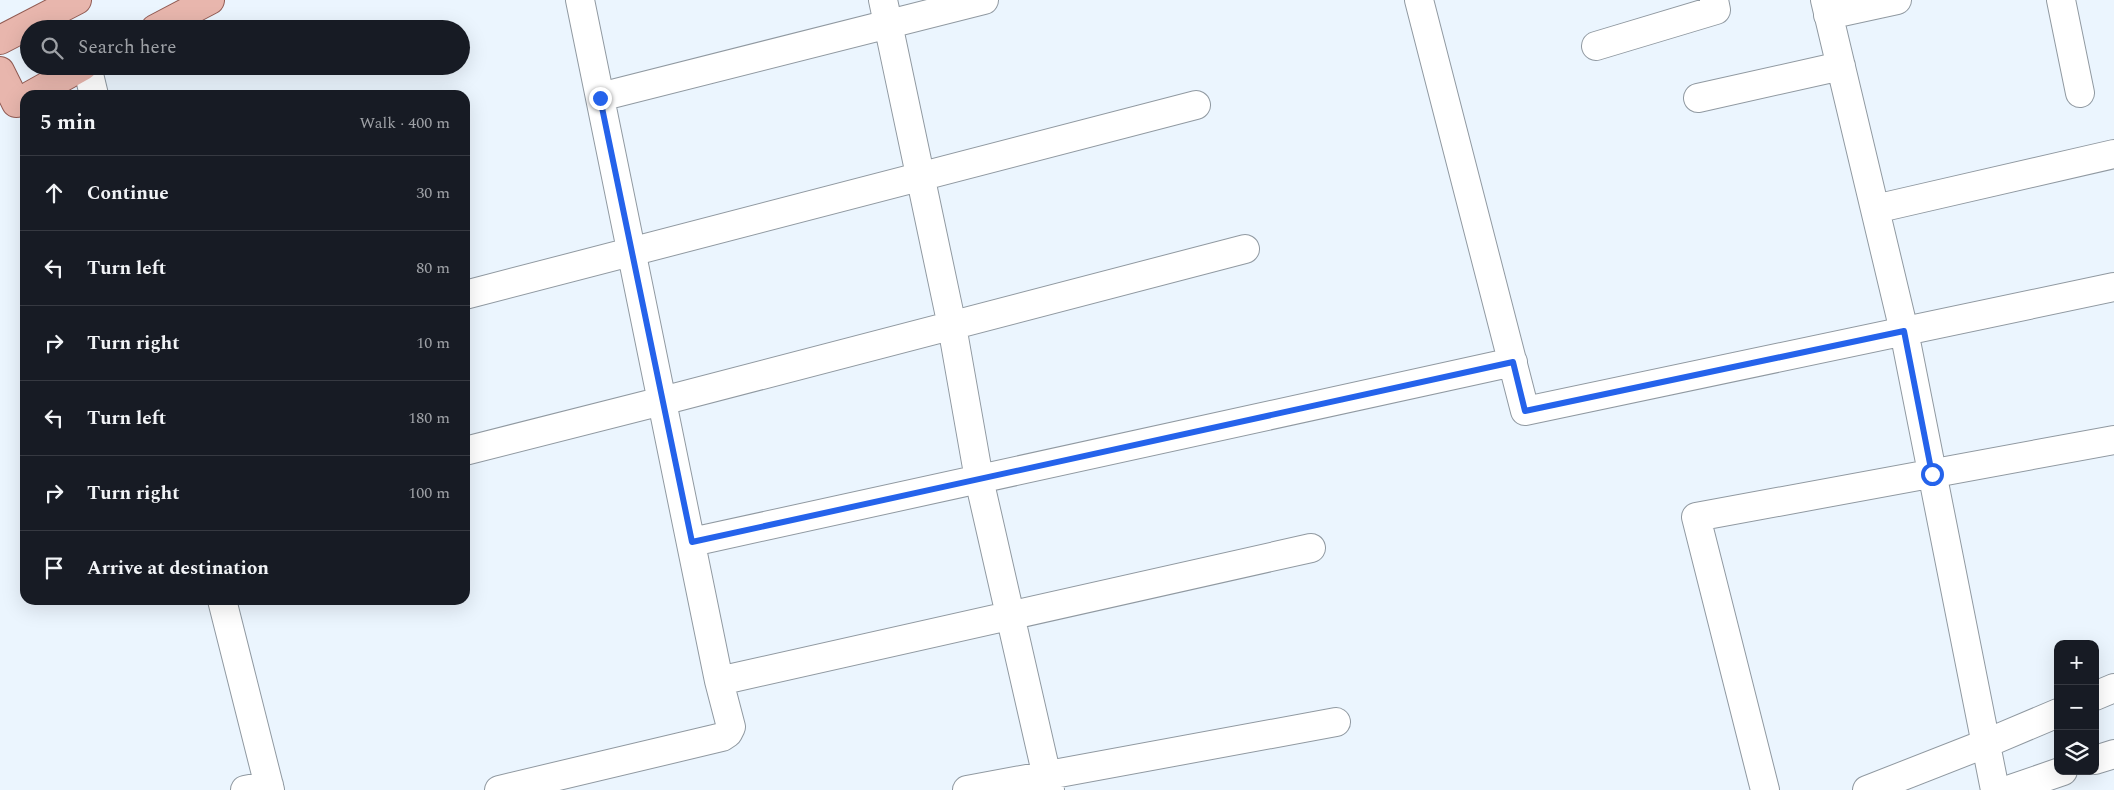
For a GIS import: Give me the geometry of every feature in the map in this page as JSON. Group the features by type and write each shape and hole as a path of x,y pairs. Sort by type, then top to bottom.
{"main road":[{"path":"38,20 77,0"},
{"path":"172,20 210,0"},
{"path":"0,40 20,30"},
{"path":"0,71 18,102"},
{"path":"40,90 67,75"}],"street":[{"path":"513,788 722,737 728,734 731,727 719,681 580,0"},
{"path":"600,98 886,12 984,0"},
{"path":"1419,0 1525,411 2114,287"},
{"path":"1596,46 1716,10 1714,0"},
{"path":"1897,0 1827,8 1904,331 1995,790"},
{"path":"2061,0 2080,94"},
{"path":"886,12 952,326 979,479 1048,782"},
{"path":"1698,98 1840,66"},
{"path":"89,75 93,90"},
{"path":"470,294 920,175 1196,105"},
{"path":"1875,208 2114,154"},
{"path":"470,450 662,402 1245,249"},
{"path":"692,542 1513,362"},
{"path":"1765,790 1696,517 2114,440"},
{"path":"719,681 1311,548"},
{"path":"223,605 261,788"},
{"path":"2099,694 2114,688"},
{"path":"1867,790 1987,744 2054,715"},
{"path":"967,790 1048,782 1336,722"},
{"path":"2099,759 2114,754"},
{"path":"2008,790 2054,774"}],"route":[{"path":"600,98 692,542 1513,362 1525,411 1904,331 1932,474"}]}
